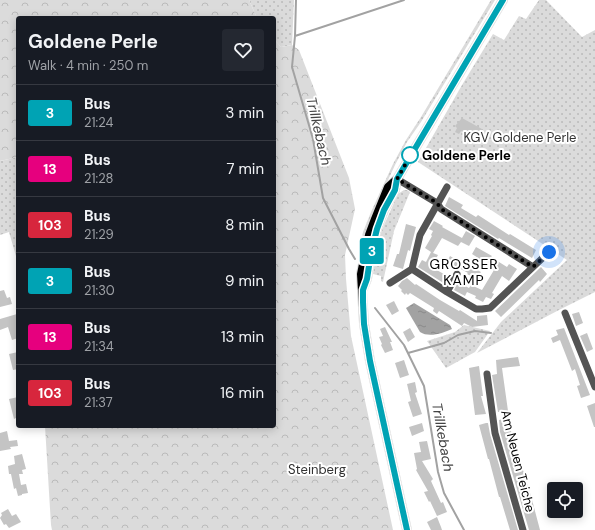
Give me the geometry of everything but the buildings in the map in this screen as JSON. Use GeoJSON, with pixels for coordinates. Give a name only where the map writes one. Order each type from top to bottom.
{"type":"FeatureCollection","features":[{"type":"Feature","properties":{"kind":"main road"},"geometry":{"type":"LineString","coordinates":[[408,530],[370,361],[364,324],[363,290],[367,279],[377,229],[384,210],[395,190],[397,179],[503,0]]}},
{"type":"Feature","properties":{"kind":"street"},"geometry":{"type":"LineString","coordinates":[[397,179],[437,203],[441,209],[533,267]]}},
{"type":"Feature","properties":{"kind":"street"},"geometry":{"type":"LineString","coordinates":[[390,283],[412,269],[420,235],[447,187]]}},
{"type":"Feature","properties":{"kind":"street"},"geometry":{"type":"LineString","coordinates":[[412,269],[476,309],[482,310],[490,308],[549,252]]}},
{"type":"Feature","properties":{"kind":"street"},"geometry":{"type":"LineString","coordinates":[[447,292],[457,274]]}},
{"type":"Feature","properties":{"kind":"street"},"geometry":{"type":"LineString","coordinates":[[565,313],[595,388]]}},
{"type":"Feature","properties":{"kind":"street","name":"Am Neuen Teiche"},"geometry":{"type":"LineString","coordinates":[[487,374],[495,433],[523,530]]}},
{"type":"Feature","properties":{"kind":"green space"},"geometry":{"type":"Polygon","coordinates":[[[0,0],[249,0],[256,16],[16,16],[16,157],[0,161],[0,0]]]}},
{"type":"Feature","properties":{"kind":"green space"},"geometry":{"type":"Polygon","coordinates":[[[249,0],[294,0],[292,45],[281,47],[276,41],[276,16],[256,16],[249,0]]]}},
{"type":"Feature","properties":{"kind":"green space"},"geometry":{"type":"Polygon","coordinates":[[[491,0],[495,0],[421,122],[407,142],[395,165],[376,206],[366,233],[359,262],[363,232],[393,164],[491,0]]]}},
{"type":"Feature","properties":{"kind":"green space","name":"KGV Goldene Perle"},"geometry":{"type":"Polygon","coordinates":[[[539,0],[546,0],[582,37],[595,30],[595,292],[477,353],[501,322],[567,260],[418,162],[493,34],[504,40],[519,16],[526,19],[539,0]]]}},
{"type":"Feature","properties":{"kind":"green space","name":"Steinberg"},"geometry":{"type":"Polygon","coordinates":[[[276,41],[281,47],[292,45],[299,50],[349,178],[355,209],[345,255],[351,336],[393,530],[52,530],[45,428],[276,428],[276,41]]]}},
{"type":"Feature","properties":{"kind":"green space"},"geometry":{"type":"Polygon","coordinates":[[[16,157],[16,256],[9,232],[0,235],[0,161],[16,157]]]}},
{"type":"Feature","properties":{"kind":"green space"},"geometry":{"type":"Polygon","coordinates":[[[404,190],[410,192],[394,231],[383,282],[381,281],[381,276],[373,274],[378,241],[398,194],[404,190]]]}},
{"type":"Feature","properties":{"kind":"green space"},"geometry":{"type":"Polygon","coordinates":[[[464,325],[490,331],[475,352],[446,368],[427,341],[455,332],[464,325]]]}},
{"type":"Feature","properties":{"kind":"water"},"geometry":{"type":"Polygon","coordinates":[[[414,303],[450,325],[452,329],[432,335],[420,332],[406,308],[414,303]]]}},
{"type":"Feature","properties":{"kind":"waterway","name":"Trillkebach"},"geometry":{"type":"LineString","coordinates":[[296,0],[292,67],[313,139],[323,198],[355,259]]}},
{"type":"Feature","properties":{"kind":"waterway"},"geometry":{"type":"LineString","coordinates":[[295,36],[404,0]]}},
{"type":"Feature","properties":{"kind":"waterway","name":"Trillkebach"},"geometry":{"type":"LineString","coordinates":[[375,308],[404,345],[424,386],[438,472],[444,493],[464,530]]}},
{"type":"Feature","properties":{"kind":"waterway"},"geometry":{"type":"LineString","coordinates":[[408,353],[444,343],[458,335],[475,331],[491,333]]}},
{"type":"Feature","properties":{"kind":"bus line","name":"3"},"geometry":{"type":"LineString","coordinates":[[407,530],[406,519],[370,361],[364,324],[363,290],[367,279],[377,229],[384,210],[395,190],[397,179],[503,0]]}},
{"type":"Feature","properties":{"kind":"place","name":"Goldene Perle"},"geometry":{"type":"Point","coordinates":[410,155]}},
{"type":"Feature","properties":{"kind":"district","name":"GROSSER KAMP"},"geometry":{"type":"Point","coordinates":[464,272]}},
{"type":"Feature","properties":{"kind":"route"},"geometry":{"type":"LineString","coordinates":[[410,155],[413,151],[397,179],[437,203],[441,209],[533,267],[549,252]]}}]}
